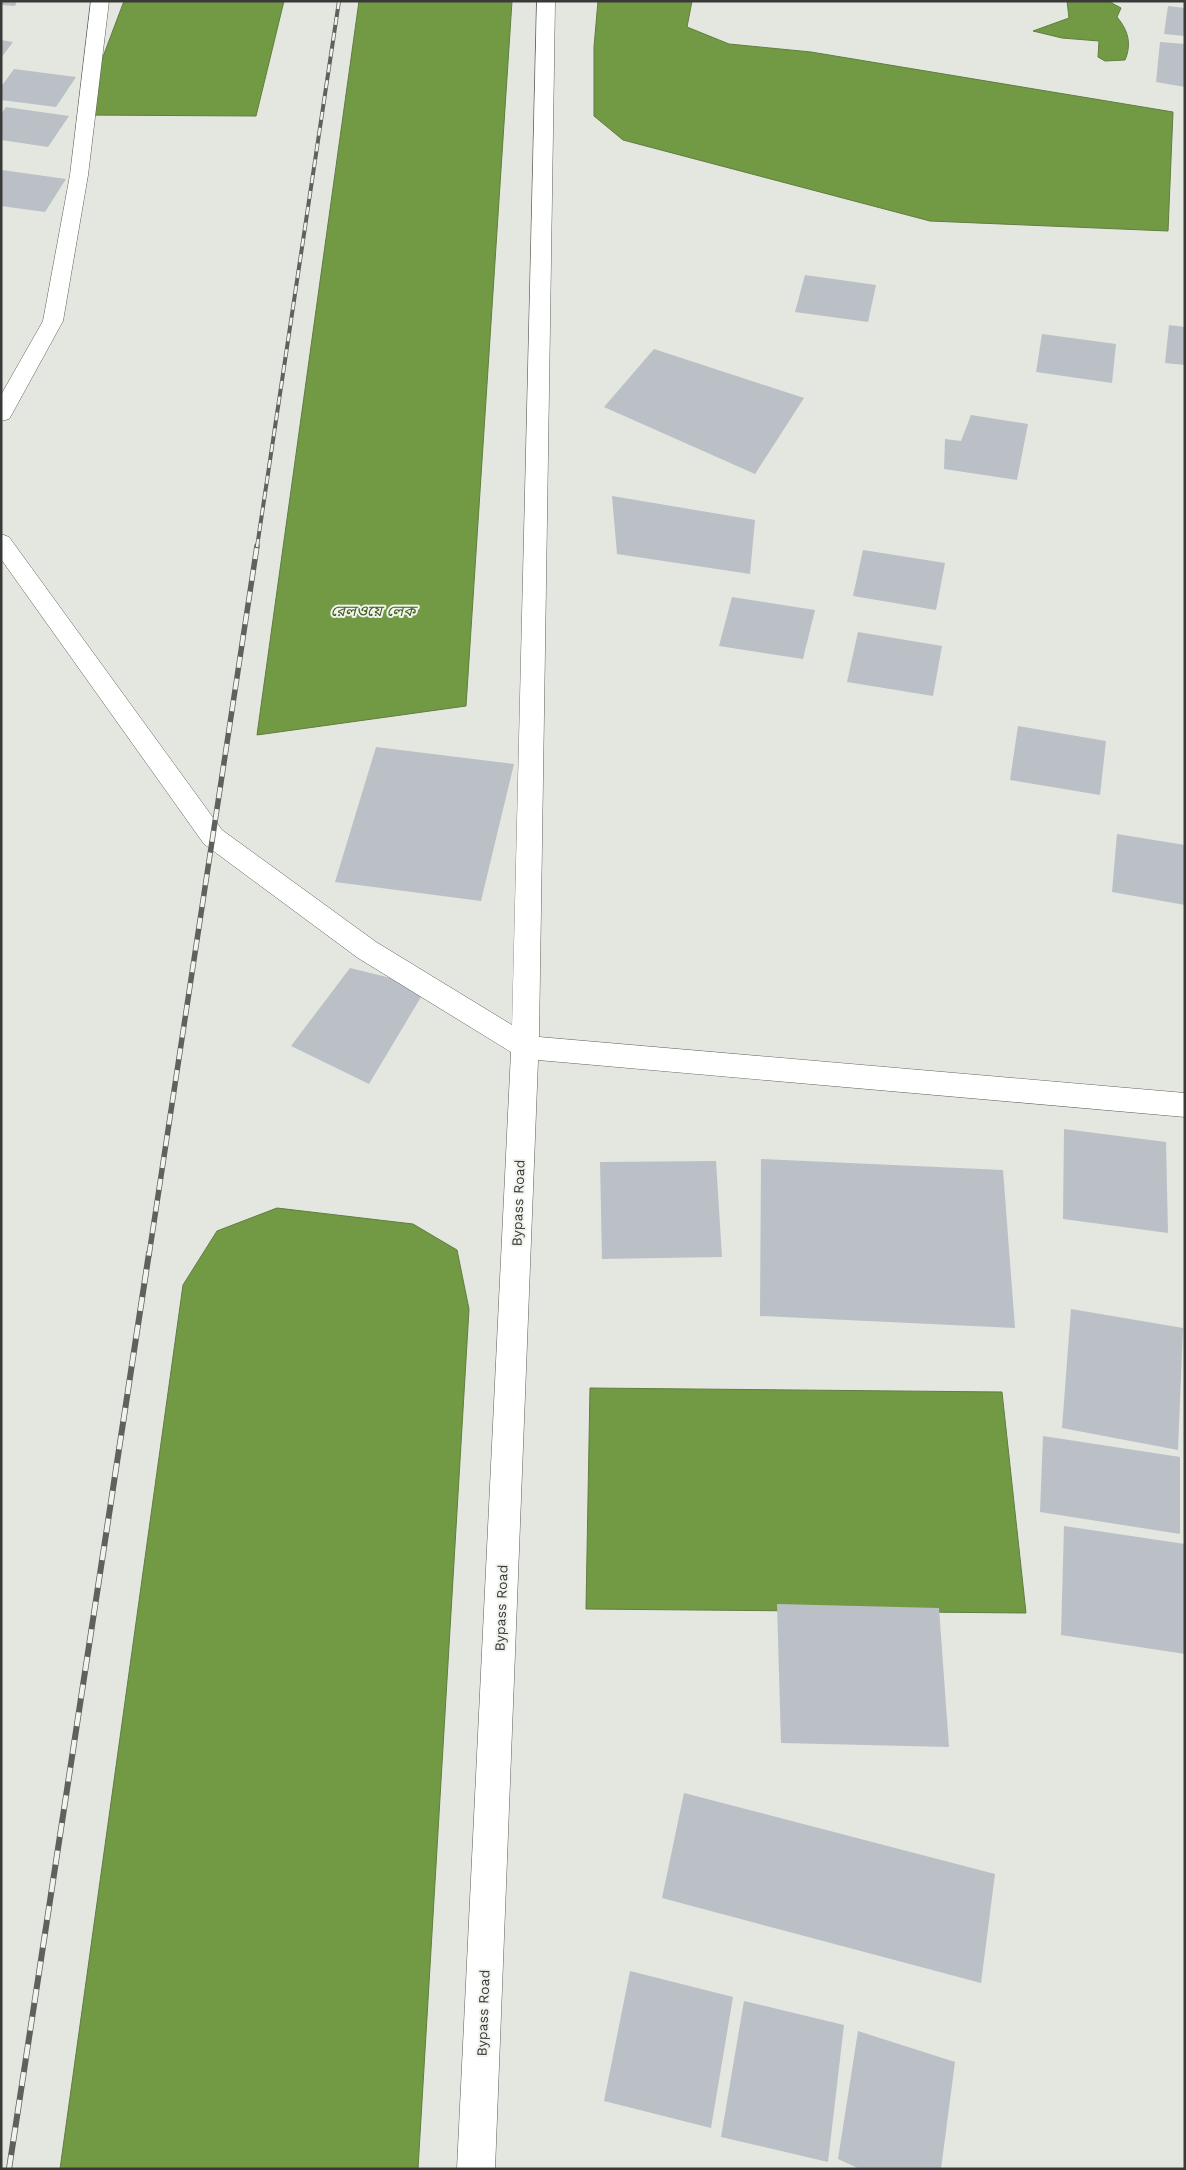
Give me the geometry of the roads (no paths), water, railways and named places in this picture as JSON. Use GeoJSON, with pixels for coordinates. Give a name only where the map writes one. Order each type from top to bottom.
{"type":"FeatureCollection","features":[{"type":"Feature","properties":{"kind":"street"},"geometry":{"type":"LineString","coordinates":[[1,414],[53,321],[79,175],[100,1]]}},
{"type":"Feature","properties":{"kind":"street","name":"Bypass Road"},"geometry":{"type":"LineString","coordinates":[[476,2169],[525,1047],[546,1]]}},
{"type":"Feature","properties":{"kind":"street"},"geometry":{"type":"LineString","coordinates":[[1,542],[213,838],[367,950],[525,1047],[1185,1104]]}},
{"type":"Feature","properties":{"kind":"water"},"geometry":{"type":"Polygon","coordinates":[[[124,1],[284,1],[256,116],[81,115],[124,1]]]}},
{"type":"Feature","properties":{"kind":"water","name":"রেলওয়ে লেক"},"geometry":{"type":"Polygon","coordinates":[[[359,1],[512,1],[466,706],[257,735],[359,1]]]}},
{"type":"Feature","properties":{"kind":"water"},"geometry":{"type":"Polygon","coordinates":[[[598,1],[692,1],[687,27],[729,44],[811,52],[1173,112],[1168,231],[930,221],[623,140],[594,116],[594,47],[598,1]]]}},
{"type":"Feature","properties":{"kind":"water"},"geometry":{"type":"Polygon","coordinates":[[[1067,1],[1108,1],[1121,8],[1117,17],[1128,37],[1125,60],[1105,61],[1098,57],[1099,41],[1062,38],[1033,31],[1069,18],[1067,1]]]}},
{"type":"Feature","properties":{"kind":"water"},"geometry":{"type":"Polygon","coordinates":[[[277,1208],[413,1224],[457,1250],[469,1309],[418,2169],[60,2169],[183,1285],[217,1231],[277,1208]]]}},
{"type":"Feature","properties":{"kind":"water"},"geometry":{"type":"Polygon","coordinates":[[[590,1388],[1002,1392],[1026,1613],[586,1609],[590,1388]]]}},
{"type":"Feature","properties":{"kind":"railway"},"geometry":{"type":"LineString","coordinates":[[257,547],[339,1]]}},
{"type":"Feature","properties":{"kind":"railway"},"geometry":{"type":"LineString","coordinates":[[149,1255],[257,546]]}},
{"type":"Feature","properties":{"kind":"railway"},"geometry":{"type":"LineString","coordinates":[[9,2169],[149,1253]]}}]}
